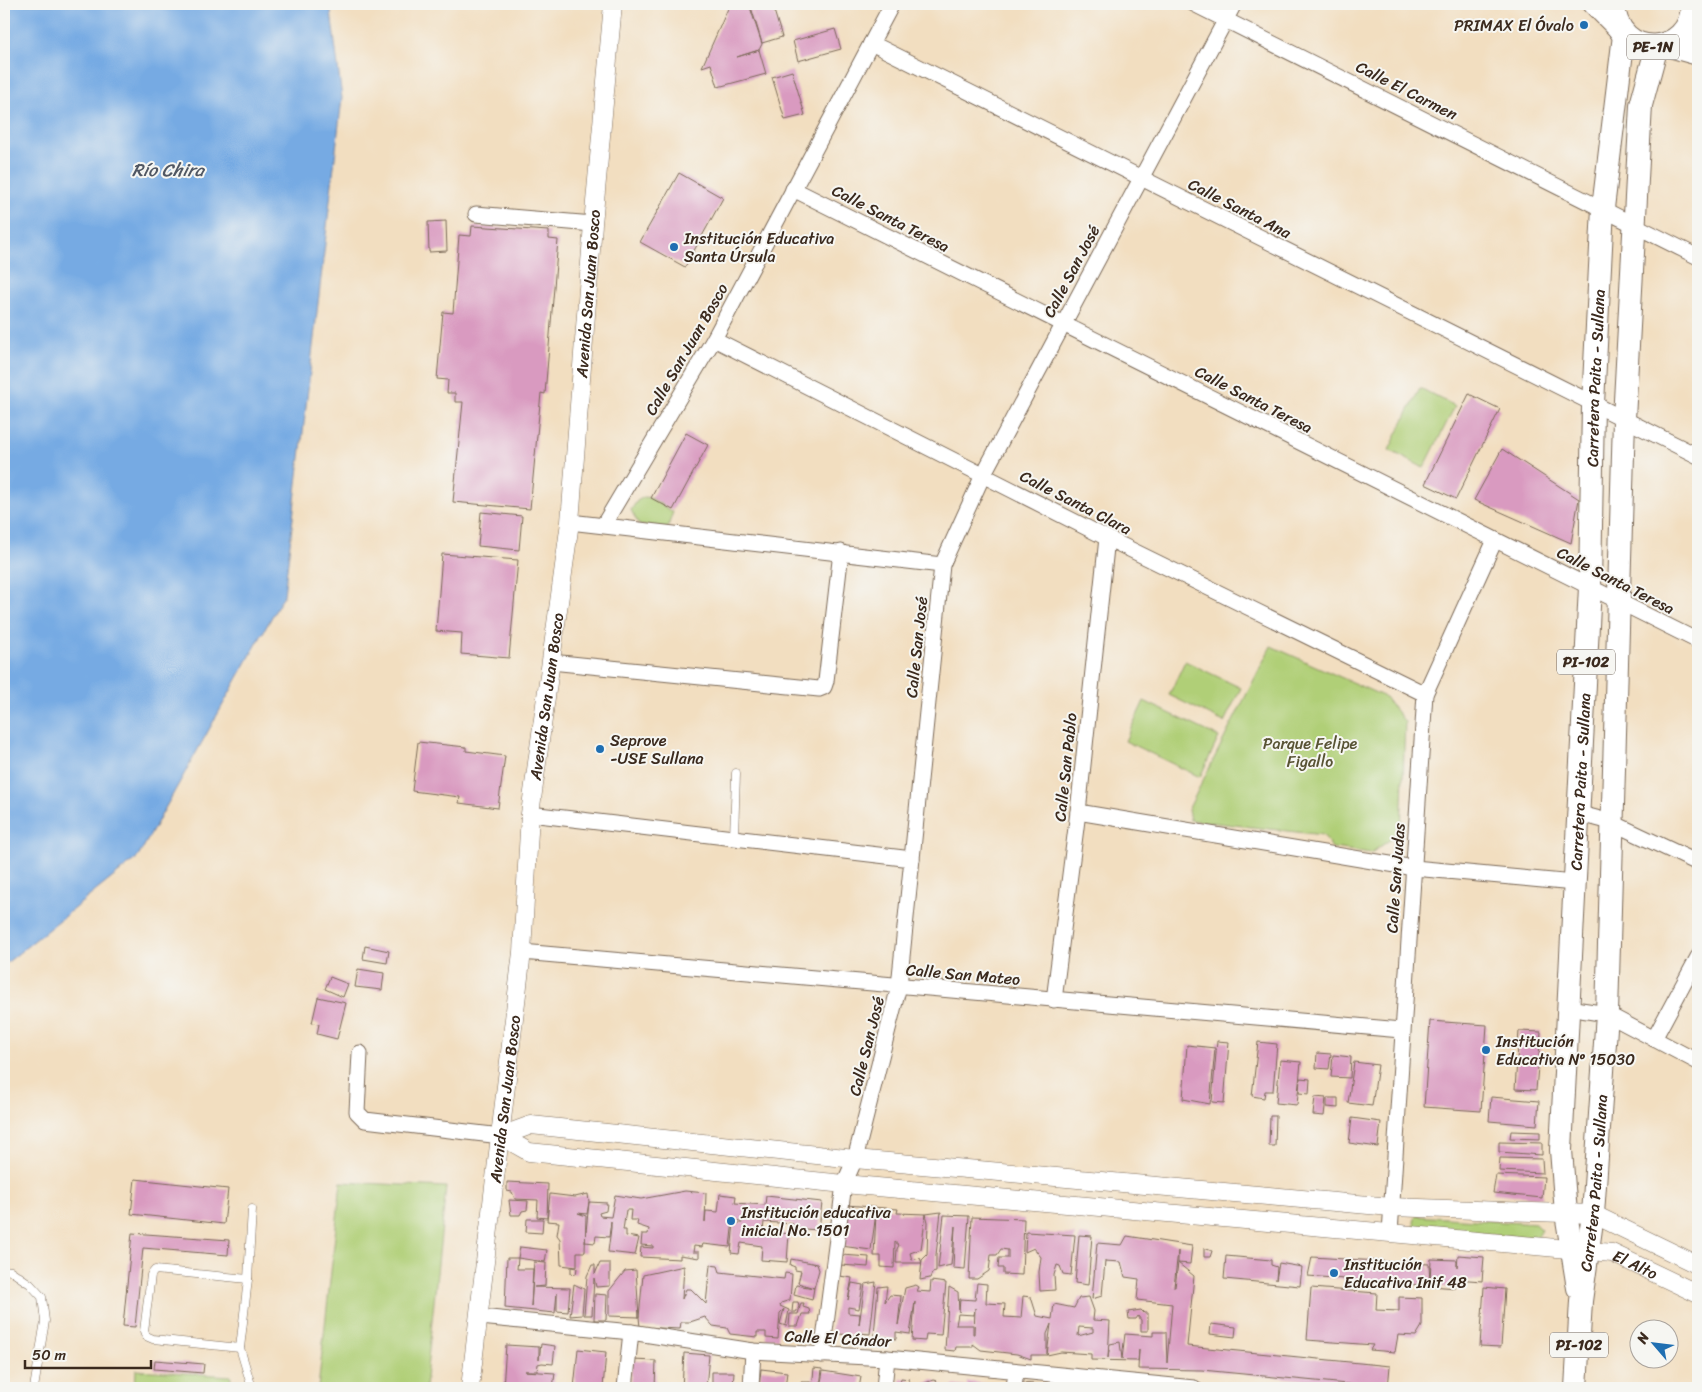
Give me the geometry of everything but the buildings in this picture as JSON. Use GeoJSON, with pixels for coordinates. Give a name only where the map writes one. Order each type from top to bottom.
{"type":"FeatureCollection","features":[{"type":"Feature","properties":{"kind":"highway","name":"PE-1N"},"geometry":{"type":"LineString","coordinates":[[1661,45],[1682,34],[1690,24],[1693,4]]}},
{"type":"Feature","properties":{"kind":"highway","name":"PE-1N"},"geometry":{"type":"LineString","coordinates":[[1614,16],[1641,45],[1661,45],[1698,53]]}},
{"type":"Feature","properties":{"kind":"main road"},"geometry":{"type":"LineString","coordinates":[[1593,4],[1614,16]]}},
{"type":"Feature","properties":{"kind":"main road","name":"Carretera Paita - Sullana"},"geometry":{"type":"LineString","coordinates":[[1576,1388],[1581,1301],[1580,1249],[1566,1213],[1561,1150],[1590,587],[1593,404],[1614,16]]}},
{"type":"Feature","properties":{"kind":"main road","name":"Carretera Paita - Sullana"},"geometry":{"type":"LineString","coordinates":[[1580,1249],[1593,1214],[1607,1014],[1624,419],[1641,105],[1661,45]]}},
{"type":"Feature","properties":{"kind":"street","name":"Avenida San Juan Bosco"},"geometry":{"type":"LineString","coordinates":[[470,1388],[480,1317],[522,952],[530,814],[570,522],[593,224],[613,4]]}},
{"type":"Feature","properties":{"kind":"street","name":"Calle San Juan Bosco"},"geometry":{"type":"LineString","coordinates":[[604,524],[714,339],[892,4]]}},
{"type":"Feature","properties":{"kind":"street","name":"Calle El Carmen"},"geometry":{"type":"LineString","coordinates":[[1194,4],[1604,208],[1698,257]]}},
{"type":"Feature","properties":{"kind":"street","name":"Calle San José"},"geometry":{"type":"LineString","coordinates":[[822,1356],[844,1184],[855,1159],[899,986],[942,565],[983,475],[1234,4]]}},
{"type":"Feature","properties":{"kind":"street","name":"Calle Santa Ana"},"geometry":{"type":"LineString","coordinates":[[871,43],[1698,456]]}},
{"type":"Feature","properties":{"kind":"street","name":"Calle Santa Teresa"},"geometry":{"type":"LineString","coordinates":[[794,189],[1698,641]]}},
{"type":"Feature","properties":{"kind":"street"},"geometry":{"type":"LineString","coordinates":[[476,214],[593,224]]}},
{"type":"Feature","properties":{"kind":"street","name":"Calle Santa Clara"},"geometry":{"type":"LineString","coordinates":[[714,339],[1107,538],[1425,694]]}},
{"type":"Feature","properties":{"kind":"street"},"geometry":{"type":"LineString","coordinates":[[570,522],[604,524],[942,565]]}},
{"type":"Feature","properties":{"kind":"street","name":"Calle San Pablo"},"geometry":{"type":"LineString","coordinates":[[1054,1000],[1078,812],[1107,538]]}},
{"type":"Feature","properties":{"kind":"street","name":"Calle San Judas"},"geometry":{"type":"LineString","coordinates":[[1390,1233],[1401,1030],[1425,694],[1495,540]]}},
{"type":"Feature","properties":{"kind":"street"},"geometry":{"type":"LineString","coordinates":[[551,662],[819,689],[824,686],[826,681],[841,552]]}},
{"type":"Feature","properties":{"kind":"street"},"geometry":{"type":"LineString","coordinates":[[1078,812],[1414,868],[1574,884]]}},
{"type":"Feature","properties":{"kind":"street"},"geometry":{"type":"LineString","coordinates":[[1577,812],[1611,822],[1698,863]]}},
{"type":"Feature","properties":{"kind":"street"},"geometry":{"type":"LineString","coordinates":[[530,814],[912,859]]}},
{"type":"Feature","properties":{"kind":"street","name":"Calle San Mateo"},"geometry":{"type":"LineString","coordinates":[[522,952],[1401,1030]]}},
{"type":"Feature","properties":{"kind":"street"},"geometry":{"type":"LineString","coordinates":[[1654,1039],[1698,957]]}},
{"type":"Feature","properties":{"kind":"street"},"geometry":{"type":"LineString","coordinates":[[1568,1008],[1607,1014],[1698,1062]]}},
{"type":"Feature","properties":{"kind":"street"},"geometry":{"type":"LineString","coordinates":[[360,1053],[356,1112],[359,1117],[365,1120],[501,1136],[531,1125],[855,1159],[1391,1207],[1593,1214]]}},
{"type":"Feature","properties":{"kind":"street","name":"El Alto"},"geometry":{"type":"LineString","coordinates":[[501,1136],[528,1152],[844,1184],[1612,1253],[1626,1258],[1698,1294]]}},
{"type":"Feature","properties":{"kind":"street","name":"El Alto"},"geometry":{"type":"LineString","coordinates":[[1593,1214],[1698,1265]]}},
{"type":"Feature","properties":{"kind":"street","name":"Calle El Cóndor"},"geometry":{"type":"LineString","coordinates":[[480,1317],[631,1332],[753,1351],[887,1358],[1016,1370],[1142,1386],[1194,1388]]}},
{"type":"Feature","properties":{"kind":"street"},"geometry":{"type":"LineString","coordinates":[[625,1388],[631,1332]]}},
{"type":"Feature","properties":{"kind":"street"},"geometry":{"type":"LineString","coordinates":[[751,1388],[753,1351]]}},
{"type":"Feature","properties":{"kind":"street"},"geometry":{"type":"LineString","coordinates":[[884,1388],[887,1358]]}},
{"type":"Feature","properties":{"kind":"street"},"geometry":{"type":"LineString","coordinates":[[1014,1388],[1016,1370]]}},
{"type":"Feature","properties":{"kind":"lane"},"geometry":{"type":"LineString","coordinates":[[734,838],[736,773]]}},
{"type":"Feature","properties":{"kind":"lane"},"geometry":{"type":"LineString","coordinates":[[252,1209],[248,1279],[240,1348],[252,1388]]}},
{"type":"Feature","properties":{"kind":"lane"},"geometry":{"type":"LineString","coordinates":[[4,1270],[11,1271],[30,1284],[42,1297],[44,1320],[34,1388]]}},
{"type":"Feature","properties":{"kind":"lane"},"geometry":{"type":"LineString","coordinates":[[240,1348],[153,1339],[146,1336],[144,1331],[151,1276],[155,1270],[248,1279]]}},
{"type":"Feature","properties":{"kind":"green space"},"geometry":{"type":"Polygon","coordinates":[[[1420,388],[1455,406],[1424,468],[1389,450],[1420,388]]]}},
{"type":"Feature","properties":{"kind":"green space"},"geometry":{"type":"Polygon","coordinates":[[[644,497],[651,498],[673,512],[667,529],[639,525],[631,510],[637,501],[644,497]]]}},
{"type":"Feature","properties":{"kind":"green space","name":"Parque Felipe Figallo"},"geometry":{"type":"Polygon","coordinates":[[[1271,646],[1385,697],[1405,722],[1401,832],[1371,853],[1332,848],[1323,835],[1190,820],[1188,810],[1271,646]]]}},
{"type":"Feature","properties":{"kind":"green space"},"geometry":{"type":"Polygon","coordinates":[[[1185,661],[1241,688],[1224,722],[1169,695],[1185,661]]]}},
{"type":"Feature","properties":{"kind":"green space"},"geometry":{"type":"Polygon","coordinates":[[[1144,701],[1219,737],[1200,777],[1125,741],[1144,701]]]}},
{"type":"Feature","properties":{"kind":"green space"},"geometry":{"type":"Polygon","coordinates":[[[341,1182],[446,1187],[425,1388],[318,1388],[341,1182]]]}},
{"type":"Feature","properties":{"kind":"green space"},"geometry":{"type":"Polygon","coordinates":[[[1416,1216],[1536,1224],[1542,1230],[1537,1238],[1415,1229],[1414,1222],[1416,1216]]]}},
{"type":"Feature","properties":{"kind":"green space"},"geometry":{"type":"Polygon","coordinates":[[[136,1370],[231,1376],[230,1388],[135,1388],[136,1370]]]}},
{"type":"Feature","properties":{"kind":"water","name":"Río Chira"},"geometry":{"type":"Polygon","coordinates":[[[4,4],[330,4],[342,98],[284,595],[138,857],[4,965],[4,4]]]}},
{"type":"Feature","properties":{"kind":"place","name":"PRIMAX El Óvalo"},"geometry":{"type":"Point","coordinates":[1584,25]}},
{"type":"Feature","properties":{"kind":"place","name":"Institución Educativa Santa Úrsula"},"geometry":{"type":"Point","coordinates":[674,247]}},
{"type":"Feature","properties":{"kind":"place","name":"Seprove -USE Sullana"},"geometry":{"type":"Point","coordinates":[600,749]}},
{"type":"Feature","properties":{"kind":"place","name":"Institución Educativa Nº 15030"},"geometry":{"type":"Point","coordinates":[1486,1050]}},
{"type":"Feature","properties":{"kind":"place","name":"Institución educativa inicial No. 1501"},"geometry":{"type":"Point","coordinates":[731,1221]}},
{"type":"Feature","properties":{"kind":"place","name":"Institución Educativa Inif 48"},"geometry":{"type":"Point","coordinates":[1334,1273]}}]}
